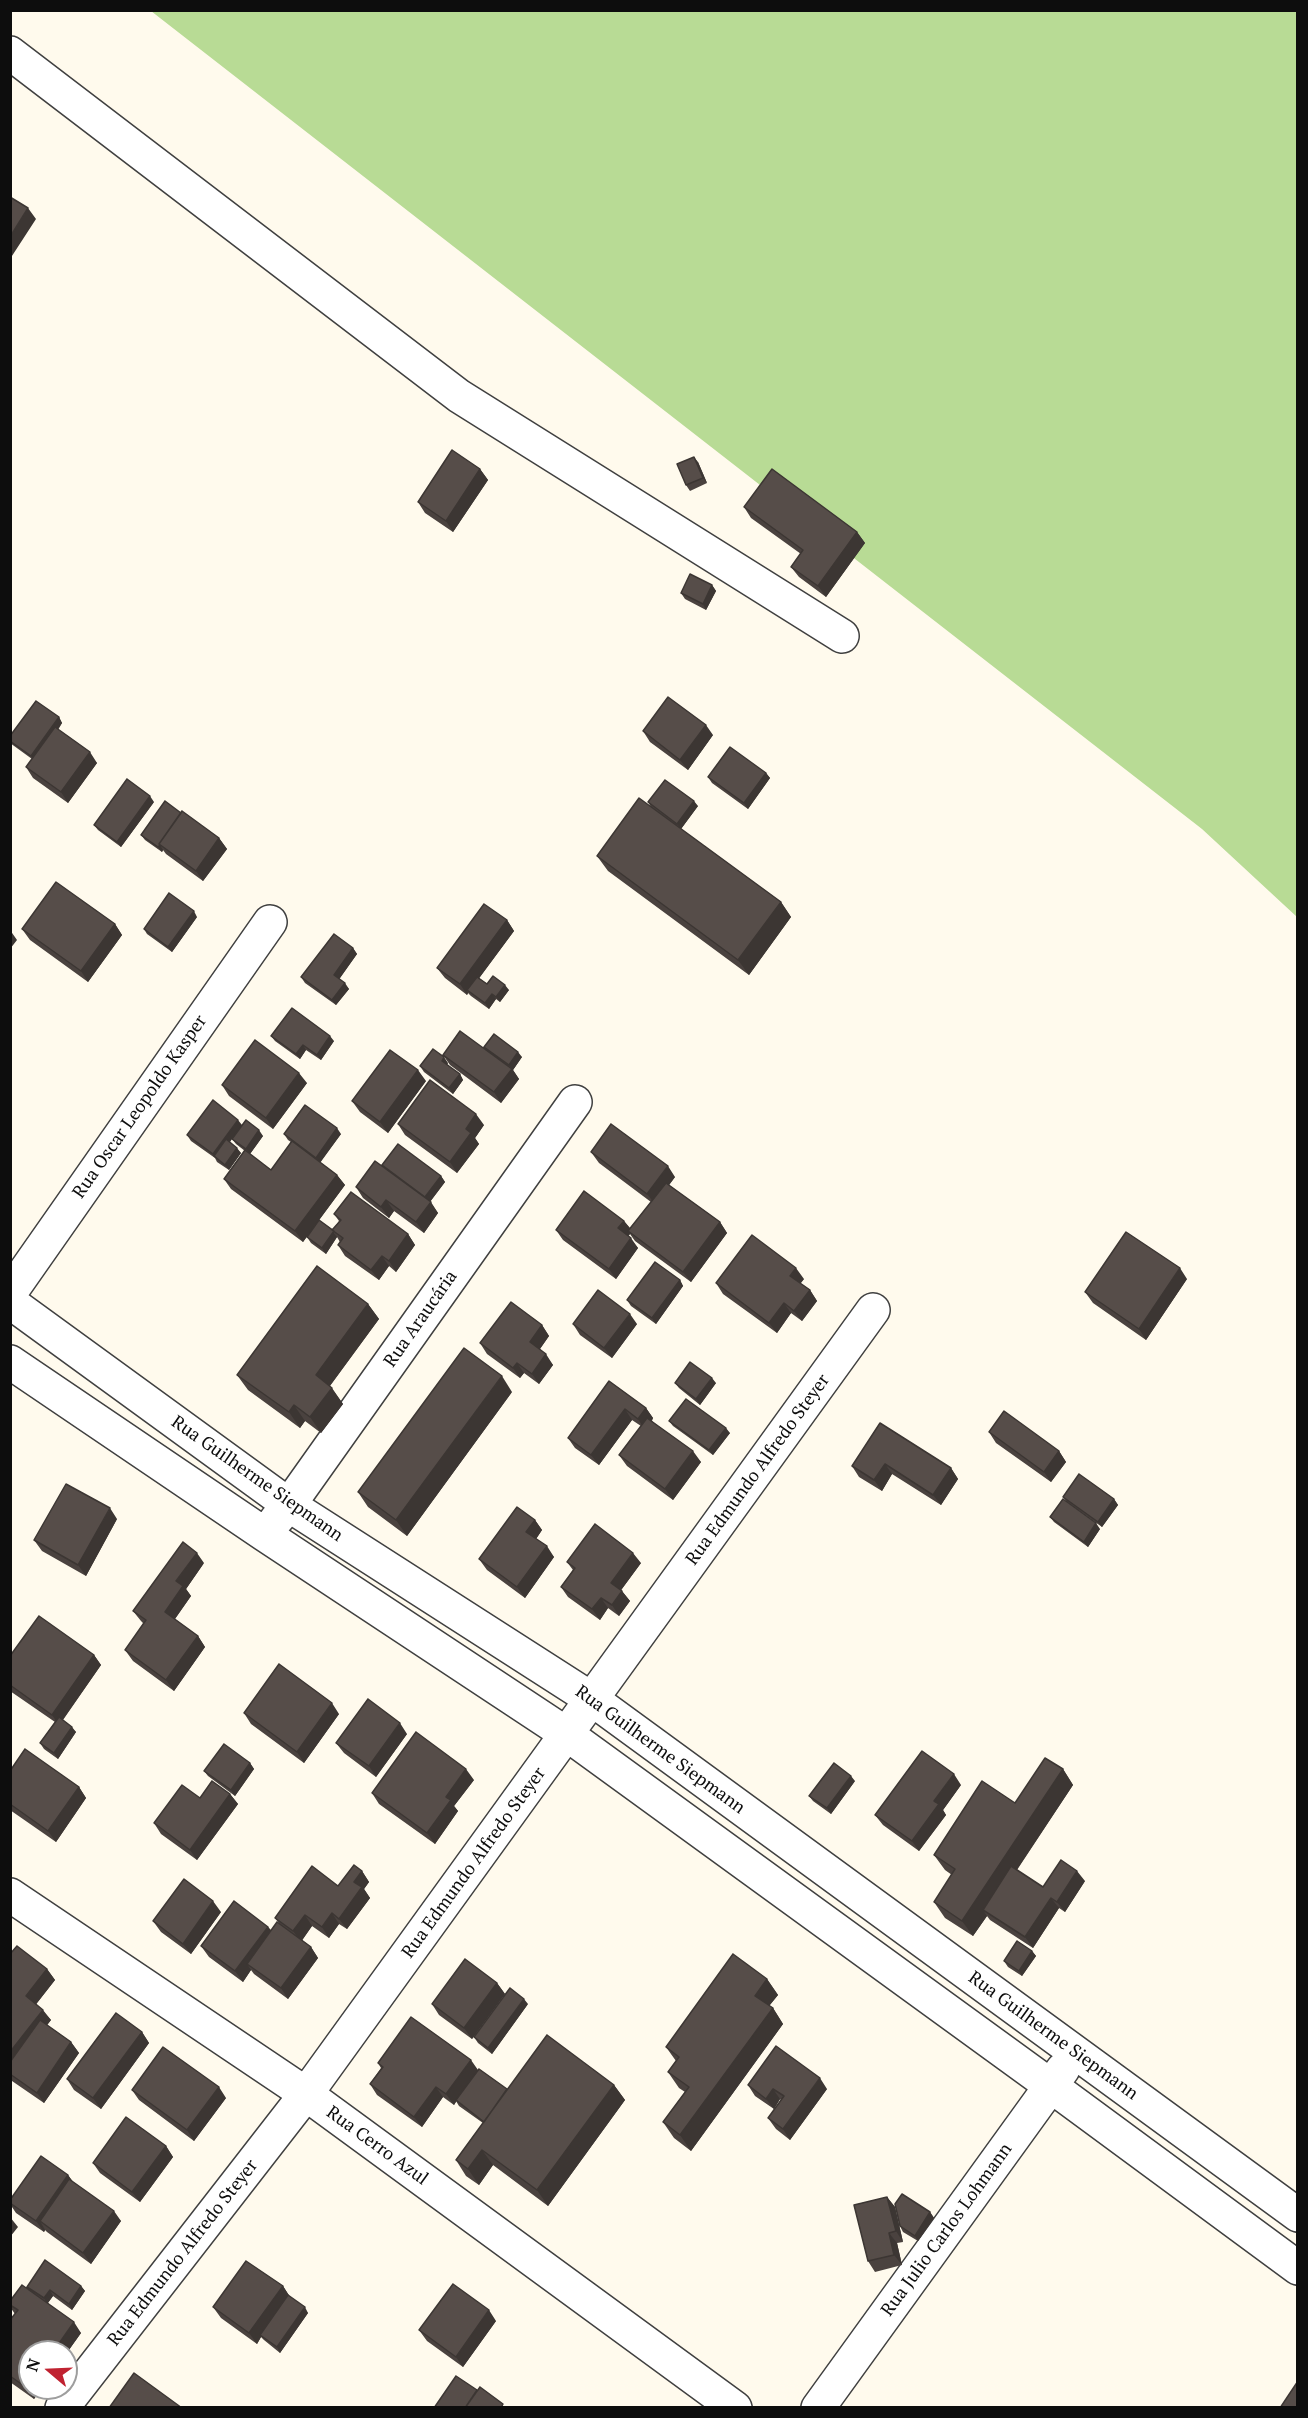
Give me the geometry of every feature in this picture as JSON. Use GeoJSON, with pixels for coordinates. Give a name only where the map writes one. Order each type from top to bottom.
{"type":"FeatureCollection","features":[{"type":"Feature","properties":{"kind":"street"},"geometry":{"type":"LineString","coordinates":[[10,53],[459,396],[842,636]]}},
{"type":"Feature","properties":{"kind":"street","name":"Rua Oscar Leopoldo Kasper"},"geometry":{"type":"LineString","coordinates":[[10,1293],[270,922]]}},
{"type":"Feature","properties":{"kind":"street","name":"Rua Araucária"},"geometry":{"type":"LineString","coordinates":[[264,1534],[289,1505],[575,1102]]}},
{"type":"Feature","properties":{"kind":"street","name":"Rua Guilherme Siepmann"},"geometry":{"type":"LineString","coordinates":[[10,1302],[289,1505],[593,1700],[1298,2215]]}},
{"type":"Feature","properties":{"kind":"street","name":"Rua Edmundo Alfredo Steyer"},"geometry":{"type":"LineString","coordinates":[[62,2408],[306,2094],[568,1735],[873,1310]]}},
{"type":"Feature","properties":{"kind":"street"},"geometry":{"type":"LineString","coordinates":[[10,1362],[264,1534],[568,1735],[1298,2268]]}},
{"type":"Feature","properties":{"kind":"street","name":"Rua Cerro Azul"},"geometry":{"type":"LineString","coordinates":[[10,1895],[306,2094],[735,2408]]}},
{"type":"Feature","properties":{"kind":"street","name":"Rua Julio Carlos Lohmann"},"geometry":{"type":"LineString","coordinates":[[818,2408],[1074,2052]]}},
{"type":"Feature","properties":{"kind":"green space"},"geometry":{"type":"Polygon","coordinates":[[[151,11],[1297,11],[1297,917],[1202,829],[151,11]]]}},
{"type":"Feature","properties":{"kind":"building"},"geometry":{"type":"Polygon","coordinates":[[[10,197],[28,208],[10,237],[10,197]]]}},
{"type":"Feature","properties":{"kind":"building"},"geometry":{"type":"Polygon","coordinates":[[[452,450],[480,469],[446,521],[418,502],[452,450]]]}},
{"type":"Feature","properties":{"kind":"building"},"geometry":{"type":"Polygon","coordinates":[[[694,457],[703,478],[686,485],[677,464],[694,457]]]}},
{"type":"Feature","properties":{"kind":"building"},"geometry":{"type":"Polygon","coordinates":[[[772,469],[857,532],[818,586],[791,567],[803,550],[744,507],[772,469]]]}},
{"type":"Feature","properties":{"kind":"building"},"geometry":{"type":"Polygon","coordinates":[[[690,574],[712,585],[703,604],[681,593],[690,574]]]}},
{"type":"Feature","properties":{"kind":"building"},"geometry":{"type":"Polygon","coordinates":[[[668,697],[706,725],[680,760],[643,731],[668,697]]]}},
{"type":"Feature","properties":{"kind":"building"},"geometry":{"type":"Polygon","coordinates":[[[36,701],[59,717],[31,756],[10,741],[10,736],[36,701]]]}},
{"type":"Feature","properties":{"kind":"building"},"geometry":{"type":"Polygon","coordinates":[[[55,727],[90,752],[61,792],[26,767],[55,727]]]}},
{"type":"Feature","properties":{"kind":"building"},"geometry":{"type":"Polygon","coordinates":[[[730,747],[766,773],[744,803],[708,777],[730,747]]]}},
{"type":"Feature","properties":{"kind":"building"},"geometry":{"type":"Polygon","coordinates":[[[127,779],[150,796],[117,842],[94,825],[127,779]]]}},
{"type":"Feature","properties":{"kind":"building"},"geometry":{"type":"Polygon","coordinates":[[[665,780],[694,801],[677,824],[648,802],[665,780]]]}},
{"type":"Feature","properties":{"kind":"building"},"geometry":{"type":"Polygon","coordinates":[[[639,798],[781,902],[738,960],[597,856],[639,798]]]}},
{"type":"Feature","properties":{"kind":"building"},"geometry":{"type":"Polygon","coordinates":[[[165,801],[181,813],[158,847],[141,835],[165,801]]]}},
{"type":"Feature","properties":{"kind":"building"},"geometry":{"type":"Polygon","coordinates":[[[182,811],[219,838],[196,871],[159,844],[182,811]]]}},
{"type":"Feature","properties":{"kind":"building"},"geometry":{"type":"Polygon","coordinates":[[[56,882],[115,924],[81,971],[22,929],[56,882]]]}},
{"type":"Feature","properties":{"kind":"building"},"geometry":{"type":"Polygon","coordinates":[[[169,893],[194,911],[168,947],[144,929],[169,893]]]}},
{"type":"Feature","properties":{"kind":"building"},"geometry":{"type":"Polygon","coordinates":[[[484,904],[507,920],[460,984],[437,968],[484,904]]]}},
{"type":"Feature","properties":{"kind":"building"},"geometry":{"type":"Polygon","coordinates":[[[334,934],[353,948],[334,975],[345,983],[332,1000],[301,977],[334,934]]]}},
{"type":"Feature","properties":{"kind":"building"},"geometry":{"type":"Polygon","coordinates":[[[493,976],[505,985],[496,997],[492,994],[485,1003],[467,990],[477,977],[487,984],[493,976]]]}},
{"type":"Feature","properties":{"kind":"building"},"geometry":{"type":"Polygon","coordinates":[[[292,1008],[330,1036],[317,1055],[303,1045],[296,1054],[271,1036],[292,1008]]]}},
{"type":"Feature","properties":{"kind":"building"},"geometry":{"type":"Polygon","coordinates":[[[460,1031],[512,1069],[494,1092],[443,1055],[460,1031]]]}},
{"type":"Feature","properties":{"kind":"building"},"geometry":{"type":"Polygon","coordinates":[[[494,1034],[518,1052],[509,1065],[484,1047],[494,1034]]]}},
{"type":"Feature","properties":{"kind":"building"},"geometry":{"type":"Polygon","coordinates":[[[255,1040],[299,1073],[266,1118],[222,1085],[255,1040]]]}},
{"type":"Feature","properties":{"kind":"building"},"geometry":{"type":"Polygon","coordinates":[[[433,1049],[444,1057],[442,1061],[460,1074],[449,1088],[420,1066],[433,1049]]]}},
{"type":"Feature","properties":{"kind":"building"},"geometry":{"type":"Polygon","coordinates":[[[390,1050],[418,1070],[380,1122],[352,1101],[390,1050]]]}},
{"type":"Feature","properties":{"kind":"building"},"geometry":{"type":"Polygon","coordinates":[[[430,1080],[476,1114],[466,1129],[471,1133],[450,1162],[398,1124],[430,1080]]]}},
{"type":"Feature","properties":{"kind":"building"},"geometry":{"type":"Polygon","coordinates":[[[213,1100],[238,1120],[213,1154],[187,1135],[213,1100]]]}},
{"type":"Feature","properties":{"kind":"building"},"geometry":{"type":"Polygon","coordinates":[[[305,1105],[337,1128],[316,1158],[284,1134],[305,1105]]]}},
{"type":"Feature","properties":{"kind":"building"},"geometry":{"type":"Polygon","coordinates":[[[246,1120],[259,1130],[246,1149],[232,1139],[246,1120]]]}},
{"type":"Feature","properties":{"kind":"building"},"geometry":{"type":"Polygon","coordinates":[[[611,1124],[668,1166],[647,1194],[591,1152],[611,1124]]]}},
{"type":"Feature","properties":{"kind":"building"},"geometry":{"type":"Polygon","coordinates":[[[226,1139],[237,1148],[225,1165],[214,1156],[226,1139]]]}},
{"type":"Feature","properties":{"kind":"building"},"geometry":{"type":"Polygon","coordinates":[[[292,1141],[337,1175],[295,1231],[224,1179],[245,1150],[271,1170],[292,1141]]]}},
{"type":"Feature","properties":{"kind":"building"},"geometry":{"type":"Polygon","coordinates":[[[398,1144],[441,1176],[425,1197],[382,1165],[398,1144]]]}},
{"type":"Feature","properties":{"kind":"building"},"geometry":{"type":"Polygon","coordinates":[[[375,1161],[431,1202],[416,1222],[386,1200],[381,1207],[356,1187],[375,1161]]]}},
{"type":"Feature","properties":{"kind":"building"},"geometry":{"type":"Polygon","coordinates":[[[666,1183],[720,1222],[683,1272],[628,1231],[666,1183]]]}},
{"type":"Feature","properties":{"kind":"building"},"geometry":{"type":"Polygon","coordinates":[[[584,1191],[624,1221],[618,1228],[631,1238],[609,1269],[556,1230],[584,1191]]]}},
{"type":"Feature","properties":{"kind":"building"},"geometry":{"type":"Polygon","coordinates":[[[351,1192],[408,1234],[389,1261],[382,1256],[371,1270],[338,1245],[343,1238],[332,1230],[341,1220],[334,1214],[351,1192]]]}},
{"type":"Feature","properties":{"kind":"building"},"geometry":{"type":"Polygon","coordinates":[[[319,1220],[334,1231],[322,1248],[307,1237],[319,1220]]]}},
{"type":"Feature","properties":{"kind":"building"},"geometry":{"type":"Polygon","coordinates":[[[1126,1232],[1180,1268],[1139,1329],[1085,1292],[1126,1232]]]}},
{"type":"Feature","properties":{"kind":"building"},"geometry":{"type":"Polygon","coordinates":[[[752,1235],[796,1268],[790,1276],[810,1290],[794,1311],[784,1303],[769,1323],[716,1283],[752,1235]]]}},
{"type":"Feature","properties":{"kind":"building"},"geometry":{"type":"Polygon","coordinates":[[[655,1262],[680,1280],[652,1318],[627,1300],[655,1262]]]}},
{"type":"Feature","properties":{"kind":"building"},"geometry":{"type":"Polygon","coordinates":[[[317,1266],[368,1304],[316,1375],[332,1388],[310,1417],[294,1405],[289,1412],[237,1375],[317,1266]]]}},
{"type":"Feature","properties":{"kind":"building"},"geometry":{"type":"Polygon","coordinates":[[[598,1290],[630,1314],[604,1348],[573,1324],[598,1290]]]}},
{"type":"Feature","properties":{"kind":"building"},"geometry":{"type":"Polygon","coordinates":[[[511,1302],[542,1325],[530,1342],[546,1354],[532,1374],[517,1363],[513,1368],[480,1343],[511,1302]]]}},
{"type":"Feature","properties":{"kind":"building"},"geometry":{"type":"Polygon","coordinates":[[[464,1348],[502,1376],[396,1520],[358,1492],[464,1348]]]}},
{"type":"Feature","properties":{"kind":"building"},"geometry":{"type":"Polygon","coordinates":[[[690,1362],[712,1378],[696,1399],[675,1383],[690,1362]]]}},
{"type":"Feature","properties":{"kind":"building"},"geometry":{"type":"Polygon","coordinates":[[[609,1381],[646,1408],[638,1419],[625,1409],[591,1455],[568,1438],[609,1381]]]}},
{"type":"Feature","properties":{"kind":"building"},"geometry":{"type":"Polygon","coordinates":[[[686,1399],[726,1428],[709,1450],[669,1421],[686,1399]]]}},
{"type":"Feature","properties":{"kind":"building"},"geometry":{"type":"Polygon","coordinates":[[[1004,1411],[1059,1451],[1044,1472],[989,1432],[1004,1411]]]}},
{"type":"Feature","properties":{"kind":"building"},"geometry":{"type":"Polygon","coordinates":[[[647,1418],[693,1451],[665,1489],[619,1455],[647,1418]]]}},
{"type":"Feature","properties":{"kind":"building"},"geometry":{"type":"Polygon","coordinates":[[[880,1423],[951,1468],[933,1495],[885,1464],[874,1480],[852,1466],[880,1423]]]}},
{"type":"Feature","properties":{"kind":"building"},"geometry":{"type":"Polygon","coordinates":[[[1079,1474],[1114,1499],[1098,1522],[1063,1497],[1079,1474]]]}},
{"type":"Feature","properties":{"kind":"building"},"geometry":{"type":"Polygon","coordinates":[[[66,1484],[110,1508],[78,1565],[34,1540],[66,1484]]]}},
{"type":"Feature","properties":{"kind":"building"},"geometry":{"type":"Polygon","coordinates":[[[1063,1499],[1096,1523],[1084,1542],[1050,1517],[1063,1499]]]}},
{"type":"Feature","properties":{"kind":"building"},"geometry":{"type":"Polygon","coordinates":[[[517,1507],[535,1520],[526,1532],[547,1546],[517,1587],[479,1559],[517,1507]]]}},
{"type":"Feature","properties":{"kind":"building"},"geometry":{"type":"Polygon","coordinates":[[[595,1524],[633,1553],[611,1583],[622,1591],[612,1605],[601,1598],[592,1609],[561,1587],[575,1568],[567,1562],[595,1524]]]}},
{"type":"Feature","properties":{"kind":"building"},"geometry":{"type":"Polygon","coordinates":[[[183,1542],[197,1553],[176,1581],[183,1586],[165,1612],[198,1636],[166,1680],[125,1650],[146,1620],[133,1611],[183,1542]]]}},
{"type":"Feature","properties":{"kind":"building"},"geometry":{"type":"Polygon","coordinates":[[[39,1616],[94,1655],[52,1715],[10,1685],[10,1656],[39,1616]]]}},
{"type":"Feature","properties":{"kind":"building"},"geometry":{"type":"Polygon","coordinates":[[[279,1664],[332,1703],[297,1752],[244,1713],[279,1664]]]}},
{"type":"Feature","properties":{"kind":"building"},"geometry":{"type":"Polygon","coordinates":[[[368,1699],[400,1723],[369,1766],[336,1743],[368,1699]]]}},
{"type":"Feature","properties":{"kind":"building"},"geometry":{"type":"Polygon","coordinates":[[[59,1717],[72,1727],[54,1753],[40,1743],[59,1717]]]}},
{"type":"Feature","properties":{"kind":"building"},"geometry":{"type":"Polygon","coordinates":[[[416,1732],[466,1769],[446,1797],[451,1800],[427,1833],[372,1793],[416,1732]]]}},
{"type":"Feature","properties":{"kind":"building"},"geometry":{"type":"Polygon","coordinates":[[[224,1744],[250,1763],[231,1790],[204,1771],[224,1744]]]}},
{"type":"Feature","properties":{"kind":"building"},"geometry":{"type":"Polygon","coordinates":[[[25,1749],[79,1787],[48,1831],[10,1804],[10,1771],[25,1749]]]}},
{"type":"Feature","properties":{"kind":"building"},"geometry":{"type":"Polygon","coordinates":[[[922,1751],[954,1774],[934,1801],[939,1804],[912,1841],[875,1815],[922,1751]]]}},
{"type":"Feature","properties":{"kind":"building"},"geometry":{"type":"Polygon","coordinates":[[[1045,1758],[1063,1769],[962,1921],[934,1902],[955,1869],[934,1855],[982,1781],[1015,1803],[1045,1758]]]}},
{"type":"Feature","properties":{"kind":"building"},"geometry":{"type":"Polygon","coordinates":[[[834,1763],[851,1776],[827,1808],[809,1796],[834,1763]]]}},
{"type":"Feature","properties":{"kind":"building"},"geometry":{"type":"Polygon","coordinates":[[[212,1781],[230,1794],[190,1850],[154,1823],[182,1785],[200,1798],[212,1781]]]}},
{"type":"Feature","properties":{"kind":"building"},"geometry":{"type":"Polygon","coordinates":[[[1061,1860],[1077,1871],[1057,1902],[1051,1898],[1025,1937],[983,1910],[1011,1866],[1043,1887],[1061,1860]]]}},
{"type":"Feature","properties":{"kind":"building"},"geometry":{"type":"Polygon","coordinates":[[[354,1865],[362,1871],[354,1882],[362,1887],[339,1919],[332,1913],[322,1927],[305,1915],[293,1931],[275,1918],[312,1866],[338,1886],[354,1865]]]}},
{"type":"Feature","properties":{"kind":"building"},"geometry":{"type":"Polygon","coordinates":[[[184,1879],[213,1901],[183,1944],[153,1921],[184,1879]]]}},
{"type":"Feature","properties":{"kind":"building"},"geometry":{"type":"Polygon","coordinates":[[[234,1901],[268,1927],[235,1971],[201,1946],[234,1901]]]}},
{"type":"Feature","properties":{"kind":"building"},"geometry":{"type":"Polygon","coordinates":[[[277,1922],[311,1947],[281,1988],[247,1964],[277,1922]]]}},
{"type":"Feature","properties":{"kind":"building"},"geometry":{"type":"Polygon","coordinates":[[[1017,1941],[1032,1951],[1019,1971],[1004,1961],[1017,1941]]]}},
{"type":"Feature","properties":{"kind":"building"},"geometry":{"type":"Polygon","coordinates":[[[17,1946],[47,1969],[26,1996],[43,2010],[10,2052],[10,1954],[17,1946]]]}},
{"type":"Feature","properties":{"kind":"building"},"geometry":{"type":"Polygon","coordinates":[[[733,1954],[767,1979],[755,1996],[773,2008],[680,2135],[663,2122],[689,2087],[668,2072],[679,2057],[666,2047],[733,1954]]]}},
{"type":"Feature","properties":{"kind":"building"},"geometry":{"type":"Polygon","coordinates":[[[465,1959],[497,1983],[464,2028],[432,2004],[465,1959]]]}},
{"type":"Feature","properties":{"kind":"building"},"geometry":{"type":"Polygon","coordinates":[[[510,1988],[524,1999],[488,2048],[474,2037],[510,1988]]]}},
{"type":"Feature","properties":{"kind":"building"},"geometry":{"type":"Polygon","coordinates":[[[116,2013],[142,2032],[93,2098],[67,2079],[116,2013]]]}},
{"type":"Feature","properties":{"kind":"building"},"geometry":{"type":"Polygon","coordinates":[[[411,2017],[471,2060],[446,2094],[436,2087],[414,2117],[370,2084],[383,2067],[378,2063],[411,2017]]]}},
{"type":"Feature","properties":{"kind":"building"},"geometry":{"type":"Polygon","coordinates":[[[40,2020],[71,2042],[37,2093],[10,2074],[10,2062],[40,2020]]]}},
{"type":"Feature","properties":{"kind":"building"},"geometry":{"type":"Polygon","coordinates":[[[547,2035],[614,2085],[537,2190],[482,2150],[468,2169],[456,2160],[547,2035]]]}},
{"type":"Feature","properties":{"kind":"building"},"geometry":{"type":"Polygon","coordinates":[[[776,2046],[820,2078],[783,2129],[768,2118],[784,2096],[773,2089],[766,2099],[748,2085],[776,2046]]]}},
{"type":"Feature","properties":{"kind":"building"},"geometry":{"type":"Polygon","coordinates":[[[163,2047],[219,2087],[187,2130],[132,2090],[163,2047]]]}},
{"type":"Feature","properties":{"kind":"building"},"geometry":{"type":"Polygon","coordinates":[[[479,2069],[507,2089],[484,2122],[456,2100],[479,2069]]]}},
{"type":"Feature","properties":{"kind":"building"},"geometry":{"type":"Polygon","coordinates":[[[126,2117],[166,2146],[132,2192],[93,2163],[126,2117]]]}},
{"type":"Feature","properties":{"kind":"building"},"geometry":{"type":"Polygon","coordinates":[[[41,2156],[68,2175],[36,2221],[10,2203],[10,2200],[41,2156]]]}},
{"type":"Feature","properties":{"kind":"building"},"geometry":{"type":"Polygon","coordinates":[[[69,2179],[114,2211],[83,2253],[40,2221],[69,2179]]]}},
{"type":"Feature","properties":{"kind":"building"},"geometry":{"type":"Polygon","coordinates":[[[902,2194],[930,2212],[915,2236],[900,2226],[895,2204],[902,2194]]]}},
{"type":"Feature","properties":{"kind":"building"},"geometry":{"type":"Polygon","coordinates":[[[887,2197],[896,2231],[889,2233],[894,2255],[868,2261],[854,2205],[887,2197]]]}},
{"type":"Feature","properties":{"kind":"building"},"geometry":{"type":"Polygon","coordinates":[[[45,2260],[81,2286],[69,2304],[50,2290],[44,2298],[27,2287],[45,2260]]]}},
{"type":"Feature","properties":{"kind":"building"},"geometry":{"type":"Polygon","coordinates":[[[246,2261],[283,2286],[249,2333],[213,2307],[246,2261]]]}},
{"type":"Feature","properties":{"kind":"building"},"geometry":{"type":"Polygon","coordinates":[[[453,2284],[489,2310],[456,2357],[419,2330],[453,2284]]]}},
{"type":"Feature","properties":{"kind":"building"},"geometry":{"type":"Polygon","coordinates":[[[22,2285],[74,2322],[61,2340],[18,2340],[18,2382],[10,2376],[10,2320],[18,2310],[10,2305],[10,2301],[22,2285]]]}},
{"type":"Feature","properties":{"kind":"building"},"geometry":{"type":"Polygon","coordinates":[[[288,2295],[305,2307],[277,2347],[260,2335],[288,2295]]]}},
{"type":"Feature","properties":{"kind":"building"},"geometry":{"type":"Polygon","coordinates":[[[134,2373],[182,2408],[109,2408],[134,2373]]]}},
{"type":"Feature","properties":{"kind":"building"},"geometry":{"type":"Polygon","coordinates":[[[456,2376],[477,2390],[465,2408],[434,2408],[456,2376]]]}},
{"type":"Feature","properties":{"kind":"building"},"geometry":{"type":"Polygon","coordinates":[[[1298,2381],[1298,2408],[1280,2408],[1298,2381]]]}},
{"type":"Feature","properties":{"kind":"building"},"geometry":{"type":"Polygon","coordinates":[[[480,2387],[503,2404],[501,2408],[465,2408],[480,2387]]]}}]}
